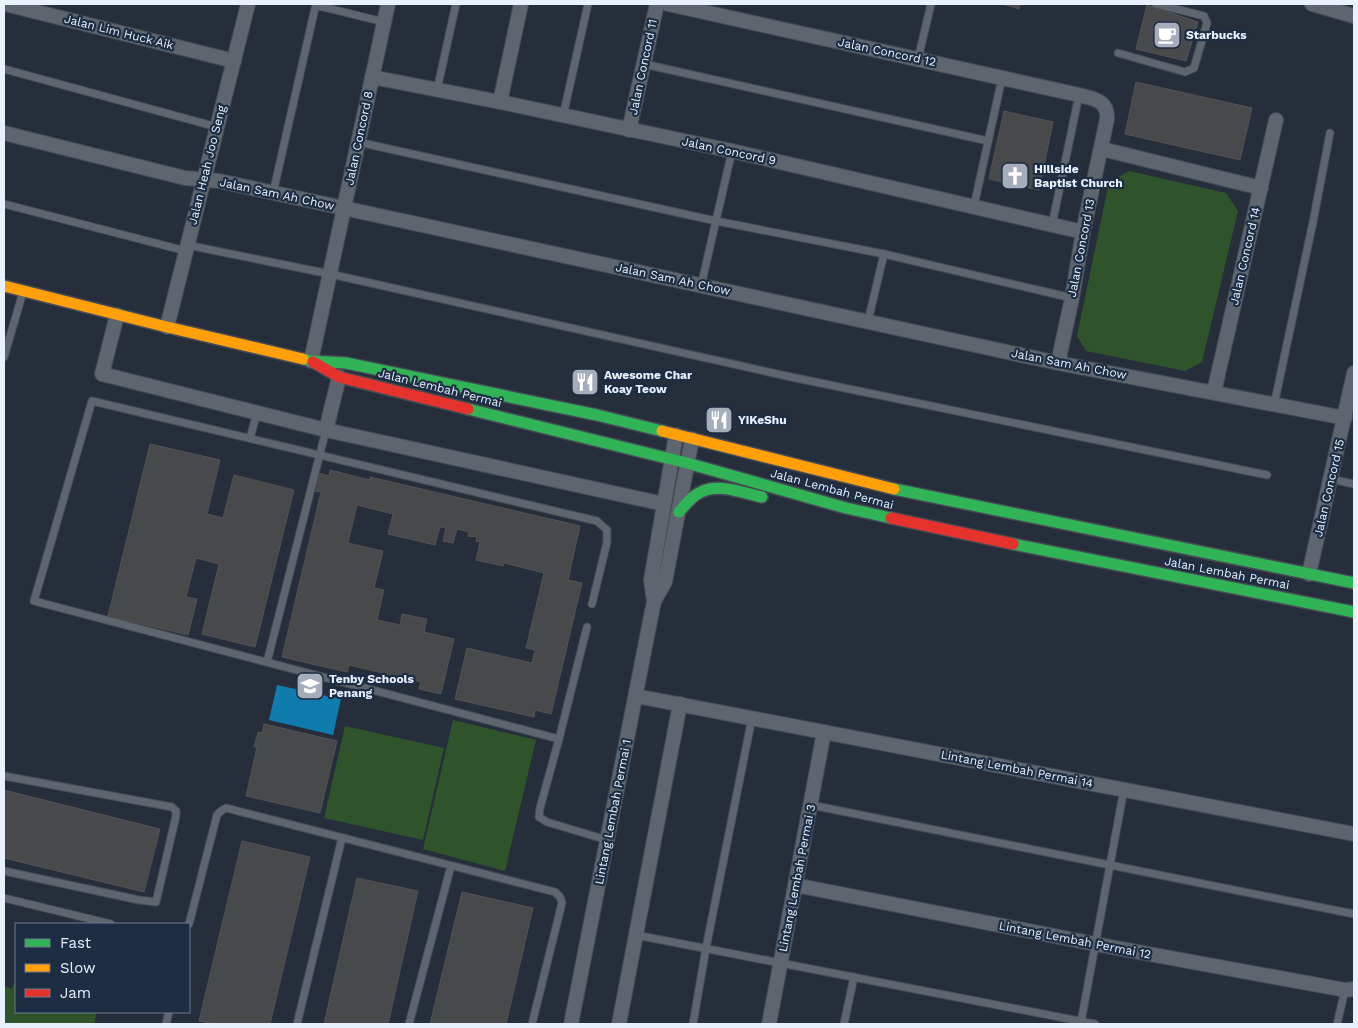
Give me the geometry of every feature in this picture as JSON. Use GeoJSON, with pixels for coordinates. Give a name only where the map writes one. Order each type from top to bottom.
{"type":"FeatureCollection","features":[{"type":"Feature","properties":{"kind":"main road","name":"Jalan Lembah Permai"},"geometry":{"type":"LineString","coordinates":[[4,286],[166,327],[312,361],[346,362],[676,434],[909,493],[1354,583]]}},
{"type":"Feature","properties":{"kind":"main road","name":"Jalan Lembah Permai"},"geometry":{"type":"LineString","coordinates":[[312,361],[339,377],[672,459],[846,508],[974,536],[1354,612]]}},
{"type":"Feature","properties":{"kind":"main road"},"geometry":{"type":"LineString","coordinates":[[679,512],[694,496],[702,491],[711,489],[728,490],[777,500],[846,508]]}},
{"type":"Feature","properties":{"kind":"street","name":"Jalan Lim Huck Aik"},"geometry":{"type":"LineString","coordinates":[[5,4],[234,61]]}},
{"type":"Feature","properties":{"kind":"street","name":"Jalan Heah Joo Seng"},"geometry":{"type":"LineString","coordinates":[[166,327],[248,4]]}},
{"type":"Feature","properties":{"kind":"street","name":"Jalan Concord 8"},"geometry":{"type":"LineString","coordinates":[[312,361],[388,4]]}},
{"type":"Feature","properties":{"kind":"street"},"geometry":{"type":"LineString","coordinates":[[500,102],[522,4]]}},
{"type":"Feature","properties":{"kind":"street","name":"Jalan Concord 11"},"geometry":{"type":"LineString","coordinates":[[629,130],[657,4]]}},
{"type":"Feature","properties":{"kind":"street","name":"Jalan Concord 12"},"geometry":{"type":"LineString","coordinates":[[668,4],[1079,95],[1091,98],[1104,105]]}},
{"type":"Feature","properties":{"kind":"street"},"geometry":{"type":"LineString","coordinates":[[1312,4],[1354,16]]}},
{"type":"Feature","properties":{"kind":"street","name":"Jalan Concord 9"},"geometry":{"type":"LineString","coordinates":[[372,77],[732,151],[1083,232]]}},
{"type":"Feature","properties":{"kind":"street","name":"Jalan Concord 13"},"geometry":{"type":"LineString","coordinates":[[1058,362],[1072,298],[1083,232],[1102,149],[1107,119],[1104,105]]}},
{"type":"Feature","properties":{"kind":"street","name":"Jalan Concord 14"},"geometry":{"type":"LineString","coordinates":[[1214,392],[1276,120]]}},
{"type":"Feature","properties":{"kind":"street","name":"Jalan Sam Ah Chow"},"geometry":{"type":"LineString","coordinates":[[4,133],[185,178],[219,181],[1058,362],[1345,418]]}},
{"type":"Feature","properties":{"kind":"street"},"geometry":{"type":"LineString","coordinates":[[1102,149],[1261,188]]}},
{"type":"Feature","properties":{"kind":"street"},"geometry":{"type":"LineString","coordinates":[[117,315],[102,374],[326,430],[664,504]]}},
{"type":"Feature","properties":{"kind":"street","name":"Jalan Concord 15"},"geometry":{"type":"LineString","coordinates":[[1309,574],[1354,372]]}},
{"type":"Feature","properties":{"kind":"street"},"geometry":{"type":"LineString","coordinates":[[326,430],[339,377]]}},
{"type":"Feature","properties":{"kind":"street","name":"Lintang Lembah Permai 1"},"geometry":{"type":"LineString","coordinates":[[571,1024],[654,601],[651,580],[676,434]]}},
{"type":"Feature","properties":{"kind":"street","name":"Lintang Lembah Permai 1"},"geometry":{"type":"LineString","coordinates":[[654,601],[666,582],[692,439]]}},
{"type":"Feature","properties":{"kind":"street","name":"Lintang Lembah Permai 14"},"geometry":{"type":"LineString","coordinates":[[636,696],[1354,834]]}},
{"type":"Feature","properties":{"kind":"street"},"geometry":{"type":"LineString","coordinates":[[619,1024],[680,704]]}},
{"type":"Feature","properties":{"kind":"street","name":"Lintang Lembah Permai 3"},"geometry":{"type":"LineString","coordinates":[[769,1024],[824,732]]}},
{"type":"Feature","properties":{"kind":"street","name":"Lintang Lembah Permai 12"},"geometry":{"type":"LineString","coordinates":[[795,886],[1349,990]]}},
{"type":"Feature","properties":{"kind":"lane"},"geometry":{"type":"LineString","coordinates":[[437,90],[456,4]]}},
{"type":"Feature","properties":{"kind":"lane"},"geometry":{"type":"LineString","coordinates":[[563,116],[588,4]]}},
{"type":"Feature","properties":{"kind":"lane"},"geometry":{"type":"LineString","coordinates":[[918,59],[930,4]]}},
{"type":"Feature","properties":{"kind":"lane"},"geometry":{"type":"LineString","coordinates":[[1118,53],[1185,72],[1194,68],[1207,23],[1204,16],[1156,4]]}},
{"type":"Feature","properties":{"kind":"lane"},"geometry":{"type":"LineString","coordinates":[[273,193],[315,8],[320,6],[384,22]]}},
{"type":"Feature","properties":{"kind":"lane"},"geometry":{"type":"LineString","coordinates":[[644,64],[988,142]]}},
{"type":"Feature","properties":{"kind":"lane"},"geometry":{"type":"LineString","coordinates":[[4,69],[217,127]]}},
{"type":"Feature","properties":{"kind":"lane"},"geometry":{"type":"LineString","coordinates":[[974,206],[1002,78]]}},
{"type":"Feature","properties":{"kind":"lane"},"geometry":{"type":"LineString","coordinates":[[1052,225],[1079,95]]}},
{"type":"Feature","properties":{"kind":"lane"},"geometry":{"type":"LineString","coordinates":[[1274,405],[1330,133]]}},
{"type":"Feature","properties":{"kind":"lane"},"geometry":{"type":"LineString","coordinates":[[358,142],[716,221],[884,254],[1072,298]]}},
{"type":"Feature","properties":{"kind":"lane"},"geometry":{"type":"LineString","coordinates":[[701,286],[732,151]]}},
{"type":"Feature","properties":{"kind":"lane"},"geometry":{"type":"LineString","coordinates":[[4,204],[186,248],[330,274],[791,377],[1267,475]]}},
{"type":"Feature","properties":{"kind":"lane"},"geometry":{"type":"LineString","coordinates":[[868,321],[884,254]]}},
{"type":"Feature","properties":{"kind":"lane"},"geometry":{"type":"LineString","coordinates":[[4,357],[24,291]]}},
{"type":"Feature","properties":{"kind":"lane"},"geometry":{"type":"LineString","coordinates":[[559,740],[34,601],[92,401],[597,521],[606,530],[606,542],[592,604]]}},
{"type":"Feature","properties":{"kind":"lane"},"geometry":{"type":"LineString","coordinates":[[250,438],[257,413]]}},
{"type":"Feature","properties":{"kind":"lane"},"geometry":{"type":"LineString","coordinates":[[268,662],[326,430]]}},
{"type":"Feature","properties":{"kind":"lane"},"geometry":{"type":"LineString","coordinates":[[1331,479],[1354,484]]}},
{"type":"Feature","properties":{"kind":"lane"},"geometry":{"type":"LineString","coordinates":[[588,627],[539,817],[547,822],[607,840]]}},
{"type":"Feature","properties":{"kind":"lane"},"geometry":{"type":"LineString","coordinates":[[693,1024],[706,948],[752,718]]}},
{"type":"Feature","properties":{"kind":"lane"},"geometry":{"type":"LineString","coordinates":[[4,776],[172,807],[176,811],[176,816],[156,902],[4,871]]}},
{"type":"Feature","properties":{"kind":"lane"},"geometry":{"type":"LineString","coordinates":[[1081,1022],[1124,789]]}},
{"type":"Feature","properties":{"kind":"lane"},"geometry":{"type":"LineString","coordinates":[[811,805],[1354,914]]}},
{"type":"Feature","properties":{"kind":"lane"},"geometry":{"type":"LineString","coordinates":[[189,923],[217,815],[226,808],[554,892],[560,897],[562,903],[532,1024]]}},
{"type":"Feature","properties":{"kind":"lane"},"geometry":{"type":"LineString","coordinates":[[297,1024],[342,838]]}},
{"type":"Feature","properties":{"kind":"lane"},"geometry":{"type":"LineString","coordinates":[[409,1024],[451,866]]}},
{"type":"Feature","properties":{"kind":"lane"},"geometry":{"type":"LineString","coordinates":[[4,898],[107,923]]}},
{"type":"Feature","properties":{"kind":"lane"},"geometry":{"type":"LineString","coordinates":[[636,935],[1095,1024]]}},
{"type":"Feature","properties":{"kind":"lane"},"geometry":{"type":"LineString","coordinates":[[844,1024],[854,977]]}},
{"type":"Feature","properties":{"kind":"lane"},"geometry":{"type":"LineString","coordinates":[[1337,1024],[1349,990]]}},
{"type":"Feature","properties":{"kind":"green space"},"geometry":{"type":"Polygon","coordinates":[[[1129,171],[1226,193],[1238,211],[1202,362],[1185,371],[1086,351],[1077,336],[1109,182],[1129,171]]]}},
{"type":"Feature","properties":{"kind":"green space"},"geometry":{"type":"Polygon","coordinates":[[[453,720],[536,740],[505,871],[423,849],[453,720]]]}},
{"type":"Feature","properties":{"kind":"green space"},"geometry":{"type":"Polygon","coordinates":[[[345,726],[444,748],[423,840],[324,818],[345,726]]]}},
{"type":"Feature","properties":{"kind":"green space"},"geometry":{"type":"Polygon","coordinates":[[[15,981],[15,1013],[97,1013],[94,1024],[4,1024],[4,986],[12,989],[15,981]]]}},
{"type":"Feature","properties":{"kind":"water"},"geometry":{"type":"Polygon","coordinates":[[[277,685],[341,699],[333,735],[269,720],[277,685]]]}},
{"type":"Feature","properties":{"kind":"building"},"geometry":{"type":"Polygon","coordinates":[[[1003,4],[1020,4],[1019,9],[1003,4]]]}},
{"type":"Feature","properties":{"kind":"building","name":"Starbucks"},"geometry":{"type":"Polygon","coordinates":[[[1147,5],[1198,22],[1186,61],[1136,49],[1147,5]]]}},
{"type":"Feature","properties":{"kind":"building"},"geometry":{"type":"Polygon","coordinates":[[[1136,82],[1252,108],[1240,160],[1125,134],[1136,82]]]}},
{"type":"Feature","properties":{"kind":"building"},"geometry":{"type":"Polygon","coordinates":[[[1004,111],[1053,122],[1039,190],[989,179],[1004,111]]]}},
{"type":"Feature","properties":{"kind":"building"},"geometry":{"type":"Polygon","coordinates":[[[150,444],[220,460],[207,514],[223,518],[234,475],[294,490],[255,647],[202,634],[219,564],[196,558],[186,597],[197,599],[188,635],[108,616],[150,444]]]}},
{"type":"Feature","properties":{"kind":"building"},"geometry":{"type":"Polygon","coordinates":[[[330,470],[370,480],[370,477],[580,526],[568,580],[582,583],[551,714],[535,710],[534,717],[455,699],[467,648],[532,663],[535,650],[526,648],[544,573],[504,563],[503,566],[476,560],[480,542],[476,541],[477,537],[468,536],[469,532],[457,529],[453,543],[443,541],[446,528],[440,527],[435,545],[388,534],[393,514],[357,505],[348,543],[383,551],[374,588],[384,590],[377,620],[400,625],[402,614],[427,619],[424,632],[454,639],[441,694],[419,689],[421,682],[349,665],[347,672],[282,657],[321,492],[315,491],[319,473],[329,476],[330,470]]]}},
{"type":"Feature","properties":{"kind":"building"},"geometry":{"type":"Polygon","coordinates":[[[264,724],[337,741],[320,813],[246,796],[257,747],[254,747],[258,732],[262,733],[264,724]]]}},
{"type":"Feature","properties":{"kind":"building"},"geometry":{"type":"Polygon","coordinates":[[[4,790],[160,829],[144,892],[4,858],[4,790]]]}},
{"type":"Feature","properties":{"kind":"building"},"geometry":{"type":"Polygon","coordinates":[[[242,841],[310,857],[270,1024],[214,1024],[199,1021],[242,841]]]}},
{"type":"Feature","properties":{"kind":"building"},"geometry":{"type":"Polygon","coordinates":[[[357,878],[418,891],[388,1024],[324,1024],[357,878]]]}},
{"type":"Feature","properties":{"kind":"building"},"geometry":{"type":"Polygon","coordinates":[[[462,892],[533,908],[506,1024],[430,1024],[462,892]]]}},
{"type":"Feature","properties":{"kind":"traffic: fast"},"geometry":{"type":"LineString","coordinates":[[303,359],[346,363],[597,415],[662,431]]}},
{"type":"Feature","properties":{"kind":"traffic: fast"},"geometry":{"type":"LineString","coordinates":[[468,409],[687,463],[846,508],[891,518]]}},
{"type":"Feature","properties":{"kind":"traffic: fast"},"geometry":{"type":"LineString","coordinates":[[679,512],[696,495],[714,488],[730,489],[762,497]]}},
{"type":"Feature","properties":{"kind":"traffic: fast"},"geometry":{"type":"LineString","coordinates":[[894,489],[1354,583]]}},
{"type":"Feature","properties":{"kind":"traffic: fast"},"geometry":{"type":"LineString","coordinates":[[1013,544],[1354,612]]}},
{"type":"Feature","properties":{"kind":"traffic: slow"},"geometry":{"type":"LineString","coordinates":[[4,286],[303,359]]}},
{"type":"Feature","properties":{"kind":"traffic: slow"},"geometry":{"type":"LineString","coordinates":[[662,431],[894,489]]}},
{"type":"Feature","properties":{"kind":"traffic: jam"},"geometry":{"type":"LineString","coordinates":[[313,362],[339,377],[468,409]]}},
{"type":"Feature","properties":{"kind":"traffic: jam"},"geometry":{"type":"LineString","coordinates":[[891,518],[1013,544]]}},
{"type":"Feature","properties":{"kind":"place","name":"Starbucks"},"geometry":{"type":"Point","coordinates":[1167,35]}},
{"type":"Feature","properties":{"kind":"place","name":"Hillside Baptist Church"},"geometry":{"type":"Point","coordinates":[1015,176]}},
{"type":"Feature","properties":{"kind":"place","name":"Awesome Char Koay Teow"},"geometry":{"type":"Point","coordinates":[585,382]}},
{"type":"Feature","properties":{"kind":"place","name":"YiKeShu"},"geometry":{"type":"Point","coordinates":[719,420]}},
{"type":"Feature","properties":{"kind":"place","name":"Tenby Schools Penang"},"geometry":{"type":"Point","coordinates":[310,686]}}]}
